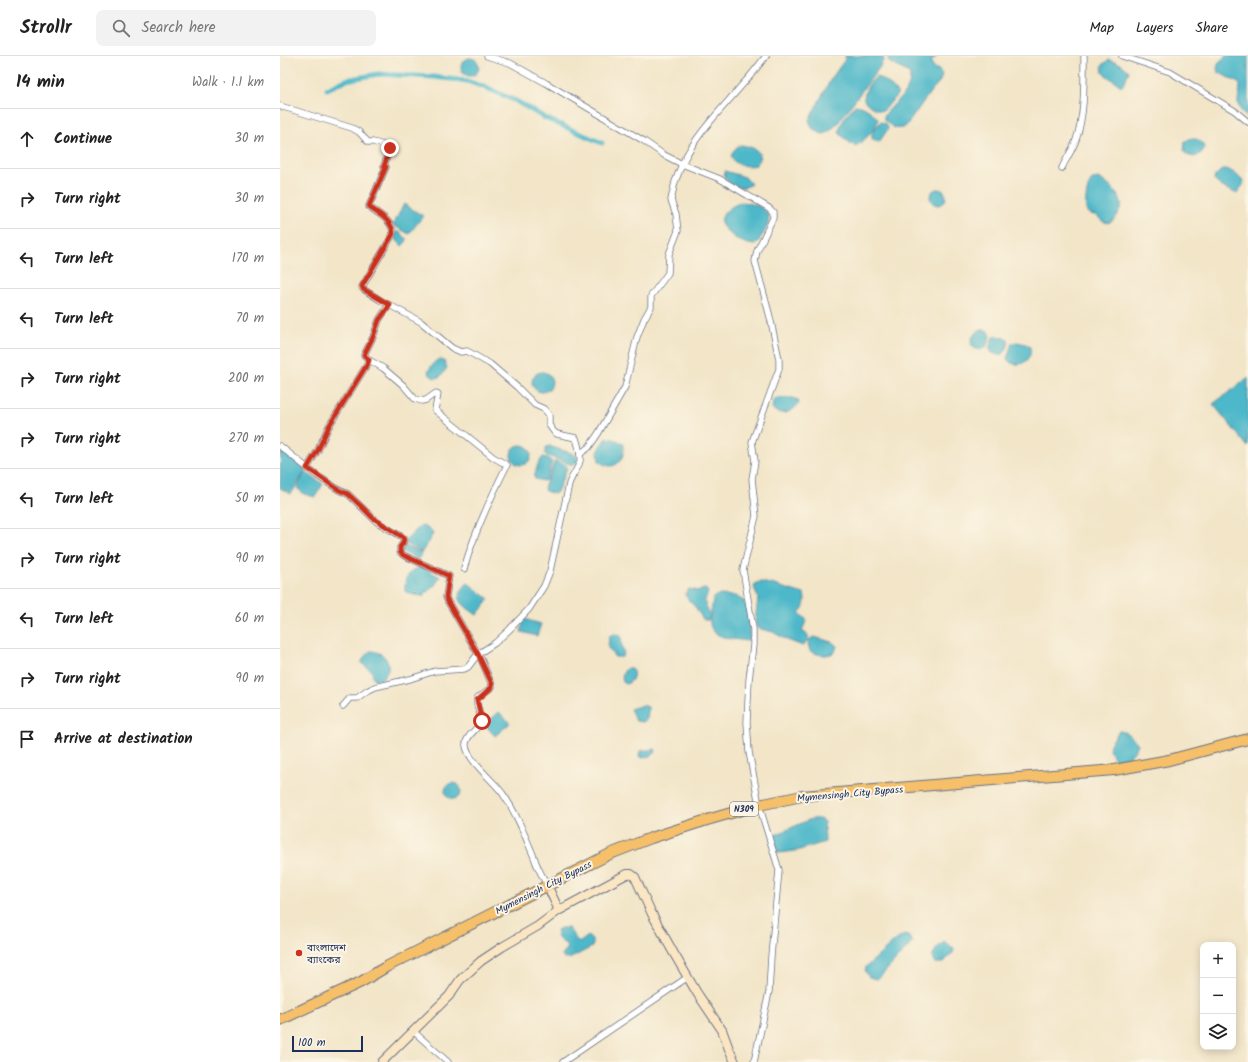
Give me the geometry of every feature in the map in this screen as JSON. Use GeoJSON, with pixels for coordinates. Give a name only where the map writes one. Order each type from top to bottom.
{"type":"FeatureCollection","features":[{"type":"Feature","properties":{"kind":"highway","name":"Mymensingh City Bypass"},"geometry":{"type":"LineString","coordinates":[[280,1020],[360,982],[386,966],[610,854],[651,838],[760,805],[802,796],[1114,770],[1168,760],[1248,739]]}},
{"type":"Feature","properties":{"kind":"street"},"geometry":{"type":"LineString","coordinates":[[487,56],[510,63],[644,140],[664,154],[682,164],[720,179],[773,212],[773,218],[757,251],[755,261],[779,359],[779,369],[752,442],[756,461],[752,479],[756,516],[743,570],[753,637],[748,722],[749,752],[755,786],[779,870],[769,992],[754,1062]]}},
{"type":"Feature","properties":{"kind":"street"},"geometry":{"type":"LineString","coordinates":[[580,454],[589,447],[598,434],[625,387],[637,337],[644,319],[651,307],[651,296],[668,273],[670,254],[678,231],[676,214],[671,200],[675,182],[687,153],[713,118],[743,85],[766,56]]}},
{"type":"Feature","properties":{"kind":"street"},"geometry":{"type":"LineString","coordinates":[[1062,168],[1076,140],[1082,112],[1085,81],[1084,56]]}},
{"type":"Feature","properties":{"kind":"street"},"geometry":{"type":"LineString","coordinates":[[1122,56],[1170,72],[1234,111],[1248,122]]}},
{"type":"Feature","properties":{"kind":"street"},"geometry":{"type":"LineString","coordinates":[[280,106],[352,128],[359,132],[368,142],[390,147],[384,166],[386,167],[369,207],[388,221],[394,231],[362,286],[363,289],[421,322],[452,348],[461,352],[467,351],[490,364],[535,405],[544,409],[549,415],[549,425],[554,432],[576,438],[580,454],[580,461],[568,484],[550,571],[544,586],[529,608],[509,630],[495,643],[478,654],[468,667],[464,669],[435,671],[410,679],[375,687],[357,698],[350,698],[343,706]]}},
{"type":"Feature","properties":{"kind":"street"},"geometry":{"type":"LineString","coordinates":[[390,305],[379,320],[364,355],[404,385],[415,399],[426,400],[434,394],[438,394],[435,410],[493,457],[507,465],[469,551],[464,569]]}},
{"type":"Feature","properties":{"kind":"street"},"geometry":{"type":"LineString","coordinates":[[307,468],[318,450],[329,426],[369,360]]}},
{"type":"Feature","properties":{"kind":"street"},"geometry":{"type":"LineString","coordinates":[[280,446],[307,468],[339,490],[348,494],[377,522],[404,538],[400,547],[400,552],[403,555],[449,576],[446,597],[478,654],[492,685],[487,691],[477,698],[477,705],[482,721],[466,742],[466,747],[471,758],[503,794],[521,825],[558,911]]}},
{"type":"Feature","properties":{"kind":"street"},"geometry":{"type":"LineString","coordinates":[[382,1062],[449,996],[460,980],[481,961],[538,926],[558,911],[627,874],[631,874],[635,877],[652,914],[688,977],[722,1030],[735,1062]]}},
{"type":"Feature","properties":{"kind":"street"},"geometry":{"type":"LineString","coordinates":[[563,1062],[688,977]]}},
{"type":"Feature","properties":{"kind":"street"},"geometry":{"type":"LineString","coordinates":[[413,1031],[448,1062]]}},
{"type":"Feature","properties":{"kind":"water"},"geometry":{"type":"Polygon","coordinates":[[[844,56],[882,56],[884,59],[879,68],[837,124],[827,133],[822,134],[812,128],[809,120],[831,79],[846,58],[844,56]]]}},
{"type":"Feature","properties":{"kind":"water"},"geometry":{"type":"Polygon","coordinates":[[[889,56],[937,56],[931,62],[932,66],[940,71],[942,75],[940,81],[903,128],[894,128],[884,120],[884,116],[906,91],[910,79],[909,73],[888,61],[889,56]]]}},
{"type":"Feature","properties":{"kind":"water"},"geometry":{"type":"Polygon","coordinates":[[[1226,56],[1248,56],[1248,118],[1238,105],[1240,84],[1218,72],[1217,68],[1219,62],[1226,56]]]}},
{"type":"Feature","properties":{"kind":"water"},"geometry":{"type":"Polygon","coordinates":[[[466,58],[474,58],[479,63],[477,74],[474,76],[466,76],[461,71],[461,63],[466,58]]]}},
{"type":"Feature","properties":{"kind":"water"},"geometry":{"type":"Polygon","coordinates":[[[1109,60],[1121,64],[1129,71],[1122,86],[1103,73],[1102,65],[1109,60]]]}},
{"type":"Feature","properties":{"kind":"water"},"geometry":{"type":"Polygon","coordinates":[[[877,77],[887,82],[897,92],[897,95],[883,111],[877,110],[864,100],[868,87],[877,77]]]}},
{"type":"Feature","properties":{"kind":"water"},"geometry":{"type":"Polygon","coordinates":[[[855,105],[868,110],[878,119],[875,127],[869,135],[855,146],[839,133],[847,114],[855,105]]]}},
{"type":"Feature","properties":{"kind":"water"},"geometry":{"type":"Polygon","coordinates":[[[880,122],[886,124],[888,129],[879,142],[873,139],[872,134],[880,122]]]}},
{"type":"Feature","properties":{"kind":"water"},"geometry":{"type":"Polygon","coordinates":[[[1193,138],[1201,142],[1204,149],[1200,154],[1194,157],[1186,154],[1184,150],[1185,142],[1193,138]]]}},
{"type":"Feature","properties":{"kind":"water"},"geometry":{"type":"Polygon","coordinates":[[[741,145],[757,150],[760,156],[756,165],[742,165],[733,161],[731,158],[732,153],[741,145]]]}},
{"type":"Feature","properties":{"kind":"water"},"geometry":{"type":"Polygon","coordinates":[[[1224,169],[1232,171],[1243,181],[1243,185],[1237,193],[1224,188],[1214,180],[1215,176],[1224,169]]]}},
{"type":"Feature","properties":{"kind":"water"},"geometry":{"type":"Polygon","coordinates":[[[725,171],[745,177],[751,184],[742,187],[733,185],[726,179],[724,175],[725,171]]]}},
{"type":"Feature","properties":{"kind":"water"},"geometry":{"type":"Polygon","coordinates":[[[1098,178],[1112,189],[1122,204],[1114,220],[1108,223],[1103,222],[1095,215],[1089,214],[1086,207],[1086,198],[1089,186],[1092,180],[1098,178]]]}},
{"type":"Feature","properties":{"kind":"water"},"geometry":{"type":"Polygon","coordinates":[[[938,189],[945,194],[946,197],[941,204],[938,205],[931,200],[930,197],[935,190],[938,189]]]}},
{"type":"Feature","properties":{"kind":"water"},"geometry":{"type":"Polygon","coordinates":[[[741,202],[760,207],[769,217],[766,230],[755,245],[745,243],[736,238],[721,224],[721,220],[725,213],[730,208],[741,202]]]}},
{"type":"Feature","properties":{"kind":"water"},"geometry":{"type":"Polygon","coordinates":[[[404,204],[423,216],[409,234],[393,225],[404,204]]]}},
{"type":"Feature","properties":{"kind":"water"},"geometry":{"type":"Polygon","coordinates":[[[397,231],[407,239],[402,246],[394,237],[397,231]]]}},
{"type":"Feature","properties":{"kind":"water"},"geometry":{"type":"Polygon","coordinates":[[[979,330],[989,332],[990,337],[986,347],[977,349],[973,347],[971,341],[973,336],[979,330]]]}},
{"type":"Feature","properties":{"kind":"water"},"geometry":{"type":"Polygon","coordinates":[[[998,336],[1008,339],[1007,349],[1001,356],[992,353],[989,348],[993,337],[998,336]]]}},
{"type":"Feature","properties":{"kind":"water"},"geometry":{"type":"Polygon","coordinates":[[[1017,342],[1026,344],[1030,347],[1031,352],[1027,360],[1023,363],[1015,364],[1011,363],[1007,359],[1012,343],[1017,342]]]}},
{"type":"Feature","properties":{"kind":"water"},"geometry":{"type":"Polygon","coordinates":[[[440,359],[445,362],[447,368],[440,377],[435,378],[428,372],[433,364],[440,359]]]}},
{"type":"Feature","properties":{"kind":"water"},"geometry":{"type":"Polygon","coordinates":[[[542,372],[549,375],[552,382],[549,389],[542,392],[535,389],[532,382],[535,375],[542,372]]]}},
{"type":"Feature","properties":{"kind":"water"},"geometry":{"type":"Polygon","coordinates":[[[1248,378],[1248,447],[1213,404],[1248,378]]]}},
{"type":"Feature","properties":{"kind":"water"},"geometry":{"type":"Polygon","coordinates":[[[777,398],[793,398],[798,400],[799,403],[794,409],[780,413],[772,409],[773,401],[777,398]]]}},
{"type":"Feature","properties":{"kind":"water"},"geometry":{"type":"Polygon","coordinates":[[[611,438],[623,443],[624,449],[618,463],[610,466],[599,461],[598,452],[605,439],[611,438]]]}},
{"type":"Feature","properties":{"kind":"water"},"geometry":{"type":"Polygon","coordinates":[[[521,445],[528,448],[531,455],[528,462],[521,465],[514,462],[511,455],[514,448],[521,445]]]}},
{"type":"Feature","properties":{"kind":"water"},"geometry":{"type":"Polygon","coordinates":[[[549,446],[574,454],[577,457],[577,462],[573,465],[548,456],[545,454],[546,447],[549,446]]]}},
{"type":"Feature","properties":{"kind":"water"},"geometry":{"type":"Polygon","coordinates":[[[281,453],[288,455],[306,470],[291,494],[280,488],[281,453]]]}},
{"type":"Feature","properties":{"kind":"water"},"geometry":{"type":"Polygon","coordinates":[[[543,457],[548,458],[552,462],[546,480],[544,481],[535,479],[534,477],[538,464],[543,457]]]}},
{"type":"Feature","properties":{"kind":"water"},"geometry":{"type":"Polygon","coordinates":[[[555,461],[566,465],[567,468],[557,492],[554,494],[545,491],[544,488],[555,461]]]}},
{"type":"Feature","properties":{"kind":"water"},"geometry":{"type":"Polygon","coordinates":[[[305,472],[323,484],[315,497],[304,494],[297,488],[305,472]]]}},
{"type":"Feature","properties":{"kind":"water"},"geometry":{"type":"Polygon","coordinates":[[[421,525],[432,531],[433,534],[422,552],[405,543],[405,541],[421,525]]]}},
{"type":"Feature","properties":{"kind":"water"},"geometry":{"type":"Polygon","coordinates":[[[403,545],[422,553],[418,559],[403,552],[403,545]]]}},
{"type":"Feature","properties":{"kind":"water"},"geometry":{"type":"Polygon","coordinates":[[[422,567],[440,577],[435,585],[423,596],[410,594],[405,591],[407,578],[411,572],[422,567]]]}},
{"type":"Feature","properties":{"kind":"water"},"geometry":{"type":"Polygon","coordinates":[[[760,582],[804,594],[805,599],[803,609],[799,612],[806,620],[802,631],[808,635],[808,640],[803,646],[787,640],[773,632],[757,628],[755,622],[758,598],[754,587],[756,583],[760,582]]]}},
{"type":"Feature","properties":{"kind":"water"},"geometry":{"type":"Polygon","coordinates":[[[468,583],[489,599],[477,615],[463,604],[459,597],[460,592],[468,583]]]}},
{"type":"Feature","properties":{"kind":"water"},"geometry":{"type":"Polygon","coordinates":[[[689,589],[699,591],[704,589],[707,590],[708,593],[705,599],[705,604],[709,613],[709,620],[704,620],[701,617],[696,608],[687,598],[685,594],[689,589]]]}},
{"type":"Feature","properties":{"kind":"water"},"geometry":{"type":"Polygon","coordinates":[[[718,595],[735,596],[744,601],[747,608],[750,640],[730,639],[719,635],[711,628],[710,620],[713,599],[718,595]]]}},
{"type":"Feature","properties":{"kind":"water"},"geometry":{"type":"Polygon","coordinates":[[[524,619],[541,624],[537,636],[521,632],[524,619]]]}},
{"type":"Feature","properties":{"kind":"water"},"geometry":{"type":"Polygon","coordinates":[[[614,634],[621,636],[624,653],[622,657],[615,657],[608,648],[609,636],[614,634]]]}},
{"type":"Feature","properties":{"kind":"water"},"geometry":{"type":"Polygon","coordinates":[[[814,637],[832,642],[837,646],[835,652],[829,655],[822,655],[810,651],[808,644],[810,639],[814,637]]]}},
{"type":"Feature","properties":{"kind":"water"},"geometry":{"type":"Polygon","coordinates":[[[370,651],[381,654],[387,661],[388,671],[380,680],[374,679],[371,670],[361,663],[370,651]]]}},
{"type":"Feature","properties":{"kind":"water"},"geometry":{"type":"Polygon","coordinates":[[[627,668],[631,668],[633,670],[633,678],[626,684],[622,680],[622,676],[627,668]]]}},
{"type":"Feature","properties":{"kind":"water"},"geometry":{"type":"Polygon","coordinates":[[[643,705],[648,707],[647,719],[643,722],[636,721],[630,709],[643,705]]]}},
{"type":"Feature","properties":{"kind":"water"},"geometry":{"type":"Polygon","coordinates":[[[499,712],[510,723],[495,736],[485,725],[499,712]]]}},
{"type":"Feature","properties":{"kind":"water"},"geometry":{"type":"Polygon","coordinates":[[[1119,731],[1127,734],[1138,744],[1132,755],[1122,761],[1114,760],[1114,757],[1109,750],[1110,744],[1119,731]]]}},
{"type":"Feature","properties":{"kind":"water"},"geometry":{"type":"Polygon","coordinates":[[[655,749],[656,752],[652,756],[643,758],[639,756],[640,751],[655,749]]]}},
{"type":"Feature","properties":{"kind":"water"},"geometry":{"type":"Polygon","coordinates":[[[450,783],[456,783],[461,788],[459,797],[456,799],[450,799],[445,794],[445,788],[450,783]]]}},
{"type":"Feature","properties":{"kind":"water"},"geometry":{"type":"Polygon","coordinates":[[[811,819],[820,819],[824,822],[825,842],[796,851],[778,853],[773,838],[775,835],[811,819]]]}},
{"type":"Feature","properties":{"kind":"water"},"geometry":{"type":"Polygon","coordinates":[[[561,928],[568,928],[579,943],[588,936],[593,941],[592,947],[571,958],[564,959],[562,956],[568,947],[557,936],[557,930],[561,928]]]}},
{"type":"Feature","properties":{"kind":"water"},"geometry":{"type":"Polygon","coordinates":[[[904,935],[908,936],[913,942],[880,977],[876,979],[869,977],[865,971],[866,967],[895,941],[904,935]]]}},
{"type":"Feature","properties":{"kind":"water"},"geometry":{"type":"Polygon","coordinates":[[[945,942],[954,949],[953,953],[943,963],[935,963],[932,959],[934,953],[938,947],[945,942]]]}},
{"type":"Feature","properties":{"kind":"waterway"},"geometry":{"type":"LineString","coordinates":[[327,89],[346,80],[378,74],[434,77],[467,81],[516,101],[545,118],[602,143]]}},
{"type":"Feature","properties":{"kind":"place","name":"বাংলাদেশ ব্যাংকের"},"geometry":{"type":"Point","coordinates":[299,953]}},
{"type":"Feature","properties":{"kind":"route"},"geometry":{"type":"LineString","coordinates":[[390,148],[384,166],[386,167],[369,207],[388,221],[394,231],[391,239],[362,286],[363,289],[390,305],[379,320],[364,355],[365,358],[369,360],[368,363],[325,432],[318,450],[307,468],[335,488],[348,494],[377,522],[404,538],[400,547],[400,552],[403,555],[449,576],[446,597],[468,639],[478,654],[492,684],[492,687],[477,698],[477,705],[482,721]]}}]}
